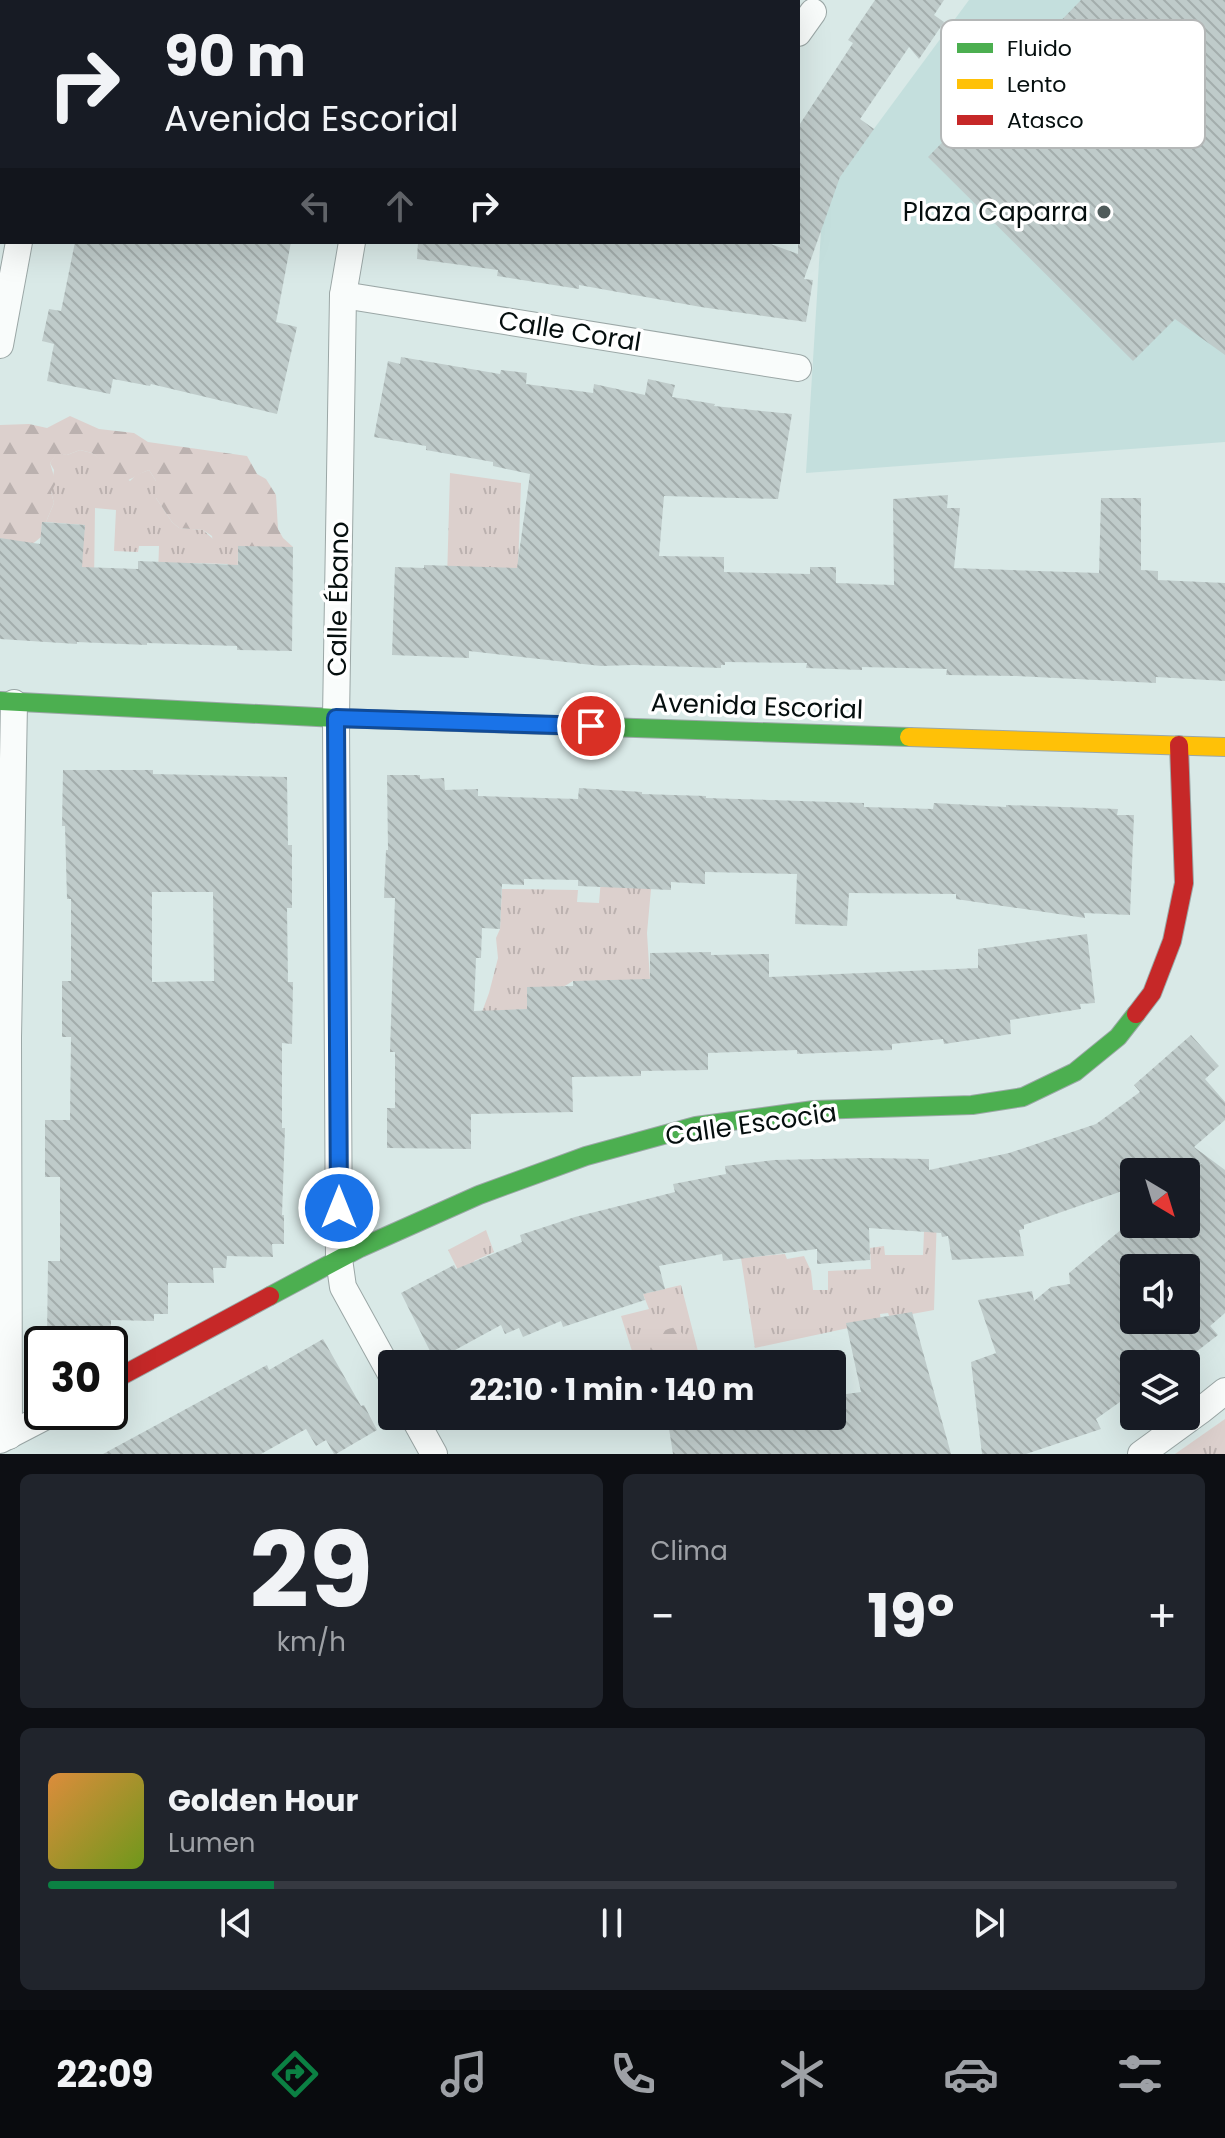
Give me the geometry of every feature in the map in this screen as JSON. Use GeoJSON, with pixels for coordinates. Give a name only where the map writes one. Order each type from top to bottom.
{"type":"FeatureCollection","features":[{"type":"Feature","properties":{"kind":"street"},"geometry":{"type":"LineString","coordinates":[[0,345],[19,244]]}},
{"type":"Feature","properties":{"kind":"street","name":"Calle Ébano"},"geometry":{"type":"LineString","coordinates":[[352,244],[343,295],[336,718],[339,1259],[343,1287],[378,1351]]}},
{"type":"Feature","properties":{"kind":"street","name":"Calle Coral"},"geometry":{"type":"LineString","coordinates":[[343,295],[798,368]]}},
{"type":"Feature","properties":{"kind":"street"},"geometry":{"type":"LineString","coordinates":[[7,702],[5,1438],[24,1428]]}},
{"type":"Feature","properties":{"kind":"street","name":"Avenida Escorial"},"geometry":{"type":"LineString","coordinates":[[7,702],[336,718],[1225,747]]}},
{"type":"Feature","properties":{"kind":"street","name":"Calle Escocia"},"geometry":{"type":"LineString","coordinates":[[128,1372],[360,1248],[493,1190],[586,1156],[696,1126],[814,1110],[972,1105],[1023,1097],[1075,1072],[1118,1037],[1152,993],[1172,941],[1184,883],[1179,745]]}},
{"type":"Feature","properties":{"kind":"street"},"geometry":{"type":"LineString","coordinates":[[1141,1454],[1225,1391]]}},
{"type":"Feature","properties":{"kind":"street"},"geometry":{"type":"LineString","coordinates":[[421,1430],[434,1454]]}},
{"type":"Feature","properties":{"kind":"shaded area"},"geometry":{"type":"Polygon","coordinates":[[[969,0],[1225,0],[1225,442],[806,473],[822,215],[831,187],[941,38],[941,148],[1205,148],[1205,20],[954,20],[969,0]]]}},
{"type":"Feature","properties":{"kind":"green space"},"geometry":{"type":"Polygon","coordinates":[[[70,416],[99,429],[134,433],[148,442],[247,456],[257,474],[266,479],[276,495],[278,529],[293,547],[222,547],[213,543],[212,536],[203,530],[179,528],[156,498],[156,481],[149,470],[118,484],[104,473],[103,462],[92,453],[80,450],[67,455],[57,454],[50,463],[56,483],[51,492],[54,503],[46,522],[42,522],[41,537],[30,546],[0,538],[0,425],[29,424],[47,428],[70,416]]]}},
{"type":"Feature","properties":{"kind":"green space"},"geometry":{"type":"Polygon","coordinates":[[[80,450],[92,453],[130,481],[149,470],[156,481],[156,498],[172,522],[179,528],[203,530],[222,547],[238,547],[237,638],[225,637],[228,564],[190,563],[158,575],[159,546],[139,546],[138,552],[114,551],[116,510],[95,508],[94,583],[78,580],[85,525],[46,522],[54,503],[51,492],[54,470],[50,463],[57,453],[67,455],[80,450]]]}},
{"type":"Feature","properties":{"kind":"green space"},"geometry":{"type":"Polygon","coordinates":[[[450,473],[521,483],[515,653],[506,568],[445,651],[450,473]]]}},
{"type":"Feature","properties":{"kind":"green space"},"geometry":{"type":"Polygon","coordinates":[[[653,830],[647,933],[650,980],[573,981],[527,1009],[482,1012],[498,958],[496,938],[500,929],[502,889],[578,890],[577,902],[599,903],[601,879],[653,830]]]}},
{"type":"Feature","properties":{"kind":"green space"},"geometry":{"type":"Polygon","coordinates":[[[938,1183],[934,1310],[890,1318],[888,1313],[880,1314],[881,1321],[755,1348],[741,1258],[785,1254],[787,1259],[804,1256],[811,1271],[813,1290],[828,1290],[828,1271],[871,1269],[870,1248],[884,1246],[885,1255],[923,1255],[924,1232],[938,1183]]]}},
{"type":"Feature","properties":{"kind":"green space"},"geometry":{"type":"Polygon","coordinates":[[[486,1230],[494,1252],[474,1261],[481,1277],[464,1282],[448,1250],[486,1230]]]}},
{"type":"Feature","properties":{"kind":"green space"},"geometry":{"type":"Polygon","coordinates":[[[681,1285],[698,1350],[632,1350],[621,1316],[649,1309],[643,1294],[681,1285]]]}},
{"type":"Feature","properties":{"kind":"green space"},"geometry":{"type":"Polygon","coordinates":[[[677,1327],[686,1338],[685,1350],[651,1350],[655,1340],[667,1329],[677,1327]]]}},
{"type":"Feature","properties":{"kind":"green space"},"geometry":{"type":"Polygon","coordinates":[[[1225,1419],[1225,1454],[1175,1454],[1225,1419]]]}},
{"type":"Feature","properties":{"kind":"building"},"geometry":{"type":"Polygon","coordinates":[[[875,0],[944,0],[934,15],[941,20],[941,26],[919,59],[909,47],[860,119],[874,129],[840,177],[804,279],[813,280],[806,322],[579,285],[579,289],[497,276],[498,270],[417,259],[418,244],[770,244],[798,254],[800,124],[853,43],[848,40],[875,0]]]}},
{"type":"Feature","properties":{"kind":"building","name":"Plaza Caparra"},"geometry":{"type":"Polygon","coordinates":[[[1081,0],[1225,0],[1225,355],[1175,319],[1133,361],[928,157],[941,144],[941,148],[1205,148],[1205,20],[1062,20],[1081,0]]]}},
{"type":"Feature","properties":{"kind":"building"},"geometry":{"type":"Polygon","coordinates":[[[75,244],[291,244],[276,322],[297,327],[277,414],[151,384],[113,379],[110,394],[47,381],[54,344],[42,341],[49,309],[61,311],[75,244]]]}},
{"type":"Feature","properties":{"kind":"building"},"geometry":{"type":"Polygon","coordinates":[[[401,357],[500,374],[501,370],[527,373],[526,384],[593,393],[594,384],[645,395],[648,379],[675,385],[672,397],[714,406],[792,414],[778,499],[664,496],[659,556],[724,557],[724,572],[810,574],[810,567],[836,567],[836,583],[894,585],[893,499],[948,495],[947,508],[960,508],[954,568],[1099,573],[1101,498],[1141,498],[1141,570],[1158,571],[1158,580],[1225,583],[1225,681],[1156,677],[1156,683],[946,675],[947,669],[806,668],[807,663],[725,662],[721,668],[601,666],[469,651],[469,658],[392,655],[395,567],[517,568],[530,474],[493,466],[493,462],[426,450],[426,446],[374,437],[388,361],[400,364],[401,357]]]}},
{"type":"Feature","properties":{"kind":"building"},"geometry":{"type":"Polygon","coordinates":[[[42,522],[85,525],[82,567],[138,569],[138,561],[238,565],[238,546],[293,547],[292,651],[237,650],[237,646],[77,644],[0,639],[0,538],[40,544],[42,522]]]}},
{"type":"Feature","properties":{"kind":"building"},"geometry":{"type":"Polygon","coordinates":[[[63,770],[153,770],[153,774],[287,777],[288,845],[292,845],[292,908],[287,908],[288,982],[293,982],[292,1044],[282,1043],[284,1244],[272,1244],[273,1257],[227,1256],[226,1268],[213,1268],[214,1283],[168,1283],[168,1314],[154,1314],[154,1321],[111,1320],[111,1326],[47,1326],[48,1261],[60,1261],[60,1177],[45,1177],[45,1120],[70,1120],[71,1037],[62,1037],[62,981],[71,981],[71,899],[67,899],[65,826],[62,826],[63,770]],[[152,892],[152,982],[214,981],[213,892],[152,892]]]}},
{"type":"Feature","properties":{"kind":"building"},"geometry":{"type":"Polygon","coordinates":[[[387,775],[444,778],[445,790],[478,789],[478,796],[578,799],[579,788],[706,798],[864,803],[864,807],[933,809],[934,803],[1118,809],[1117,815],[1134,815],[1130,915],[1084,913],[1085,918],[956,899],[956,894],[849,893],[847,926],[795,924],[797,874],[705,872],[705,884],[671,882],[671,890],[578,886],[578,880],[524,879],[524,885],[502,884],[500,929],[482,928],[481,958],[476,958],[474,1011],[527,1009],[527,987],[573,986],[573,981],[650,979],[650,953],[769,954],[769,977],[978,968],[978,949],[1087,934],[1095,1003],[1080,1004],[1081,1009],[1010,1020],[1011,1034],[944,1044],[943,1039],[892,1044],[892,1050],[797,1054],[797,1050],[708,1053],[708,1070],[641,1071],[641,1076],[572,1077],[573,1112],[471,1114],[471,1149],[387,1148],[387,1108],[395,1108],[395,1052],[390,1052],[395,898],[384,898],[388,850],[387,775]]]}},
{"type":"Feature","properties":{"kind":"building"},"geometry":{"type":"Polygon","coordinates":[[[1191,1035],[1219,1066],[1205,1079],[1225,1102],[1225,1120],[1194,1147],[1225,1170],[1225,1313],[1210,1326],[1218,1335],[1199,1350],[1120,1350],[1120,1402],[1096,1419],[1101,1429],[1026,1454],[982,1454],[971,1362],[996,1353],[978,1300],[1032,1291],[1034,1301],[1051,1287],[1070,1284],[1069,1273],[1120,1231],[1120,1238],[1200,1238],[1200,1158],[1120,1158],[1120,1192],[1024,1225],[1024,1229],[1019,1230],[1024,1256],[952,1260],[948,1236],[942,1237],[941,1233],[869,1228],[870,1260],[817,1264],[817,1249],[723,1261],[722,1254],[659,1266],[665,1289],[643,1294],[645,1300],[563,1327],[561,1321],[523,1337],[519,1328],[505,1334],[501,1325],[455,1350],[430,1350],[401,1293],[454,1265],[456,1269],[522,1242],[520,1235],[575,1217],[675,1192],[673,1184],[726,1174],[725,1166],[774,1160],[929,1159],[929,1170],[1009,1153],[1096,1124],[1140,1092],[1134,1085],[1191,1035]]]}},
{"type":"Feature","properties":{"kind":"building"},"geometry":{"type":"Polygon","coordinates":[[[912,1312],[951,1454],[673,1454],[669,1430],[846,1430],[846,1394],[861,1392],[846,1323],[912,1312]]]}},
{"type":"Feature","properties":{"kind":"building"},"geometry":{"type":"Polygon","coordinates":[[[323,1339],[377,1430],[336,1454],[326,1440],[316,1446],[306,1429],[261,1454],[103,1454],[267,1365],[269,1370],[323,1339]]]}},
{"type":"Feature","properties":{"kind":"traffic: fast"},"geometry":{"type":"LineString","coordinates":[[0,701],[336,718],[909,737]]}},
{"type":"Feature","properties":{"kind":"traffic: fast"},"geometry":{"type":"LineString","coordinates":[[270,1296],[360,1248],[479,1195],[586,1156],[696,1126],[814,1110],[972,1105],[1023,1097],[1075,1072],[1118,1037],[1136,1014]]}},
{"type":"Feature","properties":{"kind":"traffic: slow"},"geometry":{"type":"LineString","coordinates":[[909,737],[1225,747]]}},
{"type":"Feature","properties":{"kind":"traffic: jam"},"geometry":{"type":"LineString","coordinates":[[1136,1014],[1152,993],[1172,941],[1184,883],[1179,745]]}},
{"type":"Feature","properties":{"kind":"traffic: jam"},"geometry":{"type":"LineString","coordinates":[[128,1372],[270,1296]]}},
{"type":"Feature","properties":{"kind":"place","name":"Plaza Caparra"},"geometry":{"type":"Point","coordinates":[1104,212]}},
{"type":"Feature","properties":{"kind":"route"},"geometry":{"type":"LineString","coordinates":[[339,1208],[336,718],[591,726]]}}]}
